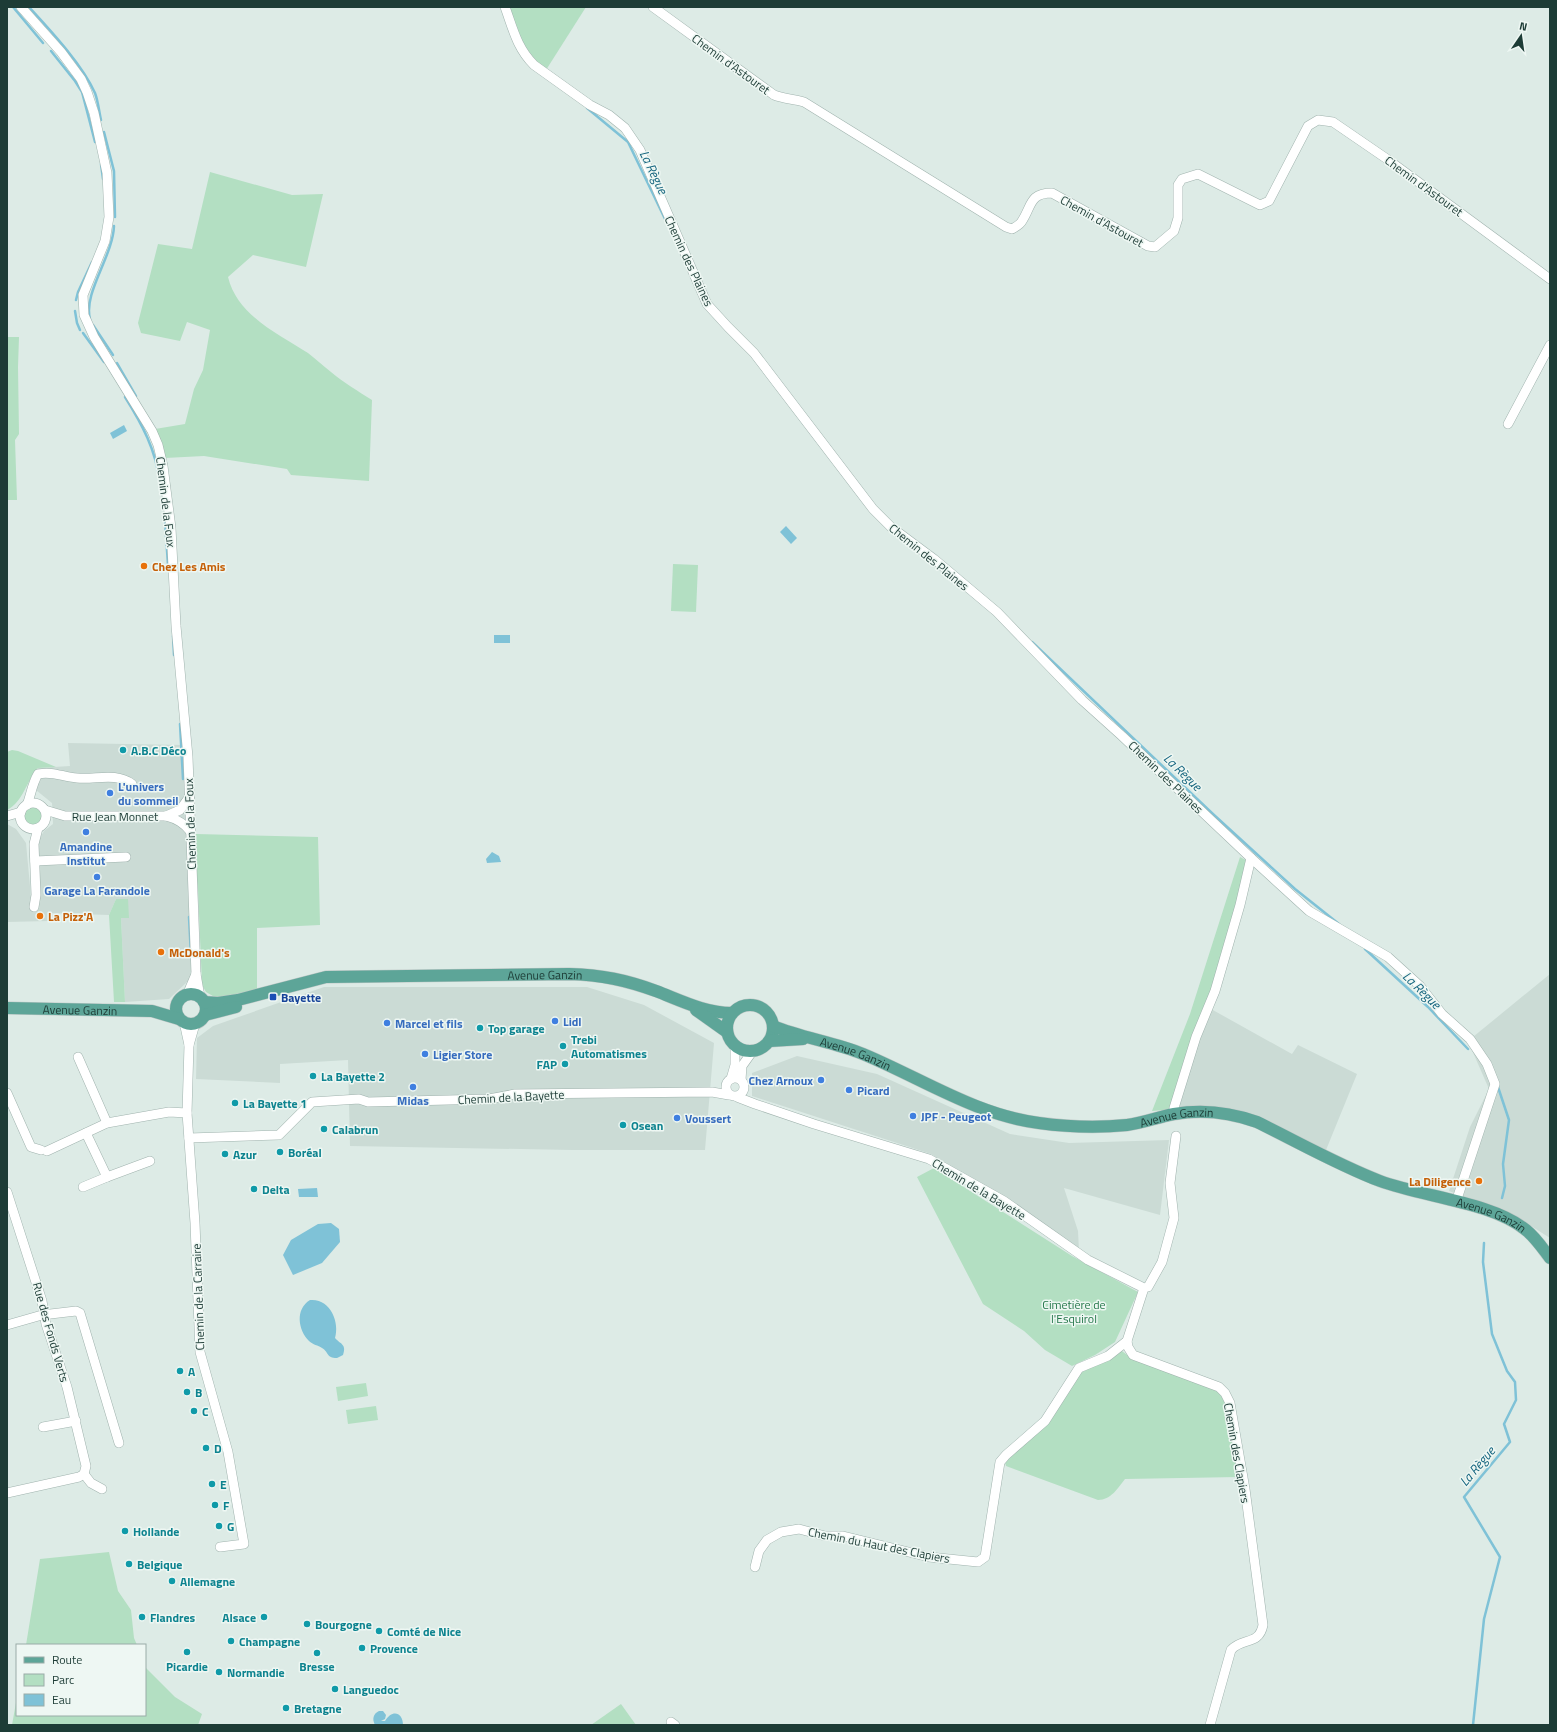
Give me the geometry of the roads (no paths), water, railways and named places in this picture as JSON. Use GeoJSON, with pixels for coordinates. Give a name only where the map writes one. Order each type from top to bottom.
{"type":"FeatureCollection","features":[{"type":"Feature","properties":{"kind":"main road","name":"Avenue Ganzin"},"geometry":{"type":"LineString","coordinates":[[202,999],[218,1003],[238,1000],[326,977],[589,975],[609,977],[630,983],[690,1006],[721,1013],[732,1013]]}},
{"type":"Feature","properties":{"kind":"main road","name":"Avenue Ganzin"},"geometry":{"type":"LineString","coordinates":[[205,1015],[323,984],[394,977]]}},
{"type":"Feature","properties":{"kind":"main road"},"geometry":{"type":"LineString","coordinates":[[191,994],[202,999],[206,1010],[205,1015],[201,1020],[186,1022],[177,1014],[177,1003],[181,998],[191,994]]}},
{"type":"Feature","properties":{"kind":"main road","name":"Avenue Ganzin"},"geometry":{"type":"LineString","coordinates":[[152,1011],[177,1003]]}},
{"type":"Feature","properties":{"kind":"main road","name":"Avenue Ganzin"},"geometry":{"type":"LineString","coordinates":[[690,1006],[727,1032]]}},
{"type":"Feature","properties":{"kind":"main road"},"geometry":{"type":"LineString","coordinates":[[745,1006],[756,1006],[767,1012],[771,1018],[773,1026],[770,1041],[765,1046],[752,1052],[735,1046],[731,1042],[727,1032],[727,1025],[732,1013],[738,1008],[745,1006]]}},
{"type":"Feature","properties":{"kind":"main road","name":"Avenue Ganzin"},"geometry":{"type":"LineString","coordinates":[[7,1008],[152,1011],[186,1022]]}},
{"type":"Feature","properties":{"kind":"main road","name":"Avenue Ganzin"},"geometry":{"type":"LineString","coordinates":[[773,1026],[860,1053],[891,1066],[967,1103],[1014,1119],[1059,1125],[1096,1126],[1128,1125],[1174,1114],[1208,1111],[1241,1116],[1257,1122],[1358,1172],[1397,1186],[1505,1217],[1550,1246]]}},
{"type":"Feature","properties":{"kind":"main road","name":"Avenue Ganzin"},"geometry":{"type":"LineString","coordinates":[[770,1041],[813,1039]]}},
{"type":"Feature","properties":{"kind":"main road","name":"Avenue Ganzin"},"geometry":{"type":"LineString","coordinates":[[1531,1234],[1550,1258]]}},
{"type":"Feature","properties":{"kind":"street","name":"Chemin de la Foux"},"geometry":{"type":"LineString","coordinates":[[21,7],[61,52],[81,79],[94,113],[107,173],[109,216],[105,241],[83,295],[84,315],[94,337],[152,431],[158,445],[163,466],[172,528],[176,626],[190,796],[196,974],[202,999]]}},
{"type":"Feature","properties":{"kind":"street","name":"Chemin des Plaines"},"geometry":{"type":"LineString","coordinates":[[505,7],[518,46],[527,58],[534,65],[590,105],[609,115],[625,128],[640,150],[708,304],[754,353],[870,505],[891,527],[934,559],[997,612],[1082,700],[1250,858],[1309,911],[1388,957],[1420,986],[1442,1014],[1470,1039],[1487,1064],[1495,1084],[1456,1202]]}},
{"type":"Feature","properties":{"kind":"street","name":"Chemin d'Astouret"},"geometry":{"type":"LineString","coordinates":[[653,7],[774,95],[804,102],[1006,227],[1012,229],[1021,223],[1035,197],[1043,193],[1052,193],[1148,246],[1155,247],[1174,231],[1178,218],[1178,185],[1182,179],[1198,174],[1260,205],[1269,201],[1308,126],[1318,120],[1333,122],[1387,159],[1550,279]]}},
{"type":"Feature","properties":{"kind":"street"},"geometry":{"type":"LineString","coordinates":[[1508,424],[1550,346]]}},
{"type":"Feature","properties":{"kind":"street"},"geometry":{"type":"LineString","coordinates":[[34,907],[36,895],[34,844],[23,813],[33,791],[33,782],[38,774],[49,772],[76,778],[118,778],[132,784]]}},
{"type":"Feature","properties":{"kind":"street"},"geometry":{"type":"LineString","coordinates":[[33,791],[46,817],[34,844]]}},
{"type":"Feature","properties":{"kind":"street","name":"Rue Jean Monnet"},"geometry":{"type":"LineString","coordinates":[[166,816],[180,810],[190,796]]}},
{"type":"Feature","properties":{"kind":"street"},"geometry":{"type":"LineString","coordinates":[[7,817],[23,813],[32,803],[41,807]]}},
{"type":"Feature","properties":{"kind":"street","name":"Rue Jean Monnet"},"geometry":{"type":"LineString","coordinates":[[41,807],[65,816],[166,816],[177,819],[191,832]]}},
{"type":"Feature","properties":{"kind":"street"},"geometry":{"type":"LineString","coordinates":[[178,811],[188,817],[190,821]]}},
{"type":"Feature","properties":{"kind":"street","name":"Rue Jean Monnet"},"geometry":{"type":"LineString","coordinates":[[41,826],[65,816]]}},
{"type":"Feature","properties":{"kind":"street"},"geometry":{"type":"LineString","coordinates":[[28,828],[41,826]]}},
{"type":"Feature","properties":{"kind":"street"},"geometry":{"type":"LineString","coordinates":[[35,861],[126,857]]}},
{"type":"Feature","properties":{"kind":"street"},"geometry":{"type":"LineString","coordinates":[[1174,1114],[1174,1108],[1190,1056],[1213,996],[1224,960],[1240,905],[1250,858]]}},
{"type":"Feature","properties":{"kind":"street","name":"Chemin de la Foux"},"geometry":{"type":"LineString","coordinates":[[187,995],[196,974]]}},
{"type":"Feature","properties":{"kind":"street","name":"Chemin de la Carraire"},"geometry":{"type":"LineString","coordinates":[[186,1022],[189,1045],[187,1113],[195,1223],[200,1352],[228,1452],[244,1544],[220,1547]]}},
{"type":"Feature","properties":{"kind":"street"},"geometry":{"type":"LineString","coordinates":[[735,1046],[733,1089],[744,1084],[741,1080],[742,1066],[752,1052]]}},
{"type":"Feature","properties":{"kind":"street"},"geometry":{"type":"LineString","coordinates":[[78,1057],[107,1123]]}},
{"type":"Feature","properties":{"kind":"street","name":"Chemin de la Bayette"},"geometry":{"type":"LineString","coordinates":[[189,1138],[279,1135],[312,1102],[359,1099],[368,1102],[489,1099],[515,1094],[712,1092],[733,1089],[755,1104],[929,1159],[1004,1201],[1088,1260],[1144,1288]]}},
{"type":"Feature","properties":{"kind":"street"},"geometry":{"type":"LineString","coordinates":[[7,1093],[31,1147],[44,1151],[107,1123],[169,1112],[187,1113]]}},
{"type":"Feature","properties":{"kind":"street"},"geometry":{"type":"LineString","coordinates":[[86,1133],[107,1177]]}},
{"type":"Feature","properties":{"kind":"street"},"geometry":{"type":"LineString","coordinates":[[1127,1340],[1144,1288],[1148,1286],[1162,1262],[1174,1218],[1170,1183],[1176,1136]]}},
{"type":"Feature","properties":{"kind":"street"},"geometry":{"type":"LineString","coordinates":[[83,1187],[150,1160]]}},
{"type":"Feature","properties":{"kind":"street","name":"Rue des Fonds Verts"},"geometry":{"type":"LineString","coordinates":[[7,1192],[42,1301],[46,1324],[67,1387],[86,1466],[84,1474]]}},
{"type":"Feature","properties":{"kind":"street"},"geometry":{"type":"LineString","coordinates":[[7,1325],[45,1314],[76,1311],[80,1313],[119,1443]]}},
{"type":"Feature","properties":{"kind":"street","name":"Chemin du Haut des Clapiers"},"geometry":{"type":"LineString","coordinates":[[755,1567],[759,1551],[767,1540],[781,1532],[799,1529],[812,1534],[851,1538],[929,1557],[978,1562],[985,1557],[1000,1462],[1045,1421],[1079,1368],[1108,1356],[1127,1340]]}},
{"type":"Feature","properties":{"kind":"street","name":"Chemin des Clapiers"},"geometry":{"type":"LineString","coordinates":[[1127,1340],[1128,1347],[1133,1355],[1219,1387],[1225,1393],[1230,1403],[1245,1489],[1263,1625],[1262,1632],[1258,1638],[1234,1646],[1231,1650],[1210,1725]]}},
{"type":"Feature","properties":{"kind":"street"},"geometry":{"type":"LineString","coordinates":[[43,1427],[76,1421]]}},
{"type":"Feature","properties":{"kind":"street"},"geometry":{"type":"LineString","coordinates":[[7,1493],[79,1477],[84,1474],[91,1483],[102,1489]]}},
{"type":"Feature","properties":{"kind":"water"},"geometry":{"type":"Polygon","coordinates":[[[124,425],[127,431],[113,439],[110,433],[124,425]]]}},
{"type":"Feature","properties":{"kind":"water"},"geometry":{"type":"Polygon","coordinates":[[[786,526],[797,538],[791,544],[780,532],[786,526]]]}},
{"type":"Feature","properties":{"kind":"water"},"geometry":{"type":"Polygon","coordinates":[[[494,635],[510,635],[510,643],[494,643],[494,635]]]}},
{"type":"Feature","properties":{"kind":"water"},"geometry":{"type":"Polygon","coordinates":[[[492,852],[499,856],[501,862],[487,863],[486,859],[492,852]]]}},
{"type":"Feature","properties":{"kind":"water"},"geometry":{"type":"Polygon","coordinates":[[[317,1188],[318,1197],[299,1197],[298,1189],[317,1188]]]}},
{"type":"Feature","properties":{"kind":"water"},"geometry":{"type":"Polygon","coordinates":[[[331,1223],[339,1229],[340,1242],[322,1263],[293,1275],[283,1255],[291,1240],[318,1224],[331,1223]]]}},
{"type":"Feature","properties":{"kind":"water"},"geometry":{"type":"Polygon","coordinates":[[[310,1300],[317,1300],[323,1303],[332,1312],[336,1325],[335,1338],[344,1346],[343,1355],[337,1358],[329,1356],[324,1350],[311,1342],[302,1331],[300,1314],[305,1304],[310,1300]]]}},
{"type":"Feature","properties":{"kind":"water"},"geometry":{"type":"Polygon","coordinates":[[[379,1711],[383,1711],[386,1715],[385,1719],[381,1721],[385,1721],[391,1715],[397,1714],[401,1717],[403,1725],[375,1725],[374,1717],[379,1711]]]}},
{"type":"Feature","properties":{"kind":"waterway"},"geometry":{"type":"LineString","coordinates":[[13,7],[43,43]]}},
{"type":"Feature","properties":{"kind":"waterway"},"geometry":{"type":"LineString","coordinates":[[29,7],[65,48],[82,71],[95,93],[101,120]]}},
{"type":"Feature","properties":{"kind":"waterway"},"geometry":{"type":"LineString","coordinates":[[51,51],[82,92],[95,142]]}},
{"type":"Feature","properties":{"kind":"waterway","name":"La Règue"},"geometry":{"type":"LineString","coordinates":[[587,108],[628,142],[666,221]]}},
{"type":"Feature","properties":{"kind":"waterway"},"geometry":{"type":"LineString","coordinates":[[104,132],[114,171],[115,217]]}},
{"type":"Feature","properties":{"kind":"waterway"},"geometry":{"type":"LineString","coordinates":[[101,164],[103,179]]}},
{"type":"Feature","properties":{"kind":"waterway"},"geometry":{"type":"LineString","coordinates":[[90,319],[89,309],[94,286],[109,250],[114,226]]}},
{"type":"Feature","properties":{"kind":"waterway"},"geometry":{"type":"LineString","coordinates":[[76,300],[78,292],[92,262]]}},
{"type":"Feature","properties":{"kind":"waterway"},"geometry":{"type":"LineString","coordinates":[[75,311],[80,330]]}},
{"type":"Feature","properties":{"kind":"waterway"},"geometry":{"type":"LineString","coordinates":[[93,325],[113,355]]}},
{"type":"Feature","properties":{"kind":"waterway"},"geometry":{"type":"LineString","coordinates":[[83,333],[104,362]]}},
{"type":"Feature","properties":{"kind":"waterway"},"geometry":{"type":"LineString","coordinates":[[117,363],[136,396]]}},
{"type":"Feature","properties":{"kind":"waterway"},"geometry":{"type":"LineString","coordinates":[[125,397],[137,417],[152,448],[160,483]]}},
{"type":"Feature","properties":{"kind":"waterway"},"geometry":{"type":"LineString","coordinates":[[165,521],[168,565]]}},
{"type":"Feature","properties":{"kind":"waterway"},"geometry":{"type":"LineString","coordinates":[[173,636],[174,655]]}},
{"type":"Feature","properties":{"kind":"waterway","name":"La Règue"},"geometry":{"type":"LineString","coordinates":[[1032,642],[1214,815],[1295,889],[1339,924]]}},
{"type":"Feature","properties":{"kind":"waterway"},"geometry":{"type":"LineString","coordinates":[[180,724],[183,779]]}},
{"type":"Feature","properties":{"kind":"waterway"},"geometry":{"type":"LineString","coordinates":[[189,917],[191,956]]}},
{"type":"Feature","properties":{"kind":"waterway","name":"La Règue"},"geometry":{"type":"LineString","coordinates":[[1365,949],[1428,1007],[1468,1049]]}},
{"type":"Feature","properties":{"kind":"waterway","name":"La Règue"},"geometry":{"type":"LineString","coordinates":[[1498,1087],[1509,1120],[1503,1164],[1505,1186],[1502,1198]]}},
{"type":"Feature","properties":{"kind":"waterway","name":"La Règue"},"geometry":{"type":"LineString","coordinates":[[1473,1725],[1484,1619],[1500,1557],[1464,1497],[1510,1442],[1504,1424],[1516,1400],[1515,1382],[1507,1371],[1492,1334],[1483,1262],[1484,1243]]}},
{"type":"Feature","properties":{"kind":"place","name":"Chez Les Amis"},"geometry":{"type":"Point","coordinates":[144,566]}},
{"type":"Feature","properties":{"kind":"place","name":"A.B.C Déco"},"geometry":{"type":"Point","coordinates":[123,750]}},
{"type":"Feature","properties":{"kind":"place","name":"L'univers du sommeil"},"geometry":{"type":"Point","coordinates":[110,793]}},
{"type":"Feature","properties":{"kind":"place","name":"Amandine Institut"},"geometry":{"type":"Point","coordinates":[86,832]}},
{"type":"Feature","properties":{"kind":"place","name":"Garage La Farandole"},"geometry":{"type":"Point","coordinates":[97,877]}},
{"type":"Feature","properties":{"kind":"place","name":"La Pizz'A"},"geometry":{"type":"Point","coordinates":[40,916]}},
{"type":"Feature","properties":{"kind":"place","name":"McDonald's"},"geometry":{"type":"Point","coordinates":[161,952]}},
{"type":"Feature","properties":{"kind":"place","name":"Bayette"},"geometry":{"type":"Point","coordinates":[273,997]}},
{"type":"Feature","properties":{"kind":"place","name":"Lidl"},"geometry":{"type":"Point","coordinates":[555,1021]}},
{"type":"Feature","properties":{"kind":"place","name":"Marcel et fils"},"geometry":{"type":"Point","coordinates":[387,1023]}},
{"type":"Feature","properties":{"kind":"place","name":"Top garage"},"geometry":{"type":"Point","coordinates":[480,1028]}},
{"type":"Feature","properties":{"kind":"place","name":"Trebi Automatismes"},"geometry":{"type":"Point","coordinates":[563,1046]}},
{"type":"Feature","properties":{"kind":"place","name":"Ligier Store"},"geometry":{"type":"Point","coordinates":[425,1054]}},
{"type":"Feature","properties":{"kind":"place","name":"FAP"},"geometry":{"type":"Point","coordinates":[565,1064]}},
{"type":"Feature","properties":{"kind":"place","name":"La Bayette 2"},"geometry":{"type":"Point","coordinates":[313,1076]}},
{"type":"Feature","properties":{"kind":"place","name":"Chez Arnoux"},"geometry":{"type":"Point","coordinates":[821,1080]}},
{"type":"Feature","properties":{"kind":"place","name":"Midas"},"geometry":{"type":"Point","coordinates":[413,1087]}},
{"type":"Feature","properties":{"kind":"place","name":"Picard"},"geometry":{"type":"Point","coordinates":[849,1090]}},
{"type":"Feature","properties":{"kind":"place","name":"La Bayette 1"},"geometry":{"type":"Point","coordinates":[235,1103]}},
{"type":"Feature","properties":{"kind":"place","name":"JPF - Peugeot"},"geometry":{"type":"Point","coordinates":[913,1116]}},
{"type":"Feature","properties":{"kind":"place","name":"Voussert"},"geometry":{"type":"Point","coordinates":[677,1118]}},
{"type":"Feature","properties":{"kind":"place","name":"Osean"},"geometry":{"type":"Point","coordinates":[623,1125]}},
{"type":"Feature","properties":{"kind":"place","name":"Calabrun"},"geometry":{"type":"Point","coordinates":[324,1129]}},
{"type":"Feature","properties":{"kind":"place","name":"Boréal"},"geometry":{"type":"Point","coordinates":[280,1152]}},
{"type":"Feature","properties":{"kind":"place","name":"Azur"},"geometry":{"type":"Point","coordinates":[225,1154]}},
{"type":"Feature","properties":{"kind":"place","name":"La Diligence"},"geometry":{"type":"Point","coordinates":[1479,1181]}},
{"type":"Feature","properties":{"kind":"place","name":"Delta"},"geometry":{"type":"Point","coordinates":[254,1189]}},
{"type":"Feature","properties":{"kind":"place","name":"A"},"geometry":{"type":"Point","coordinates":[180,1371]}},
{"type":"Feature","properties":{"kind":"place","name":"B"},"geometry":{"type":"Point","coordinates":[187,1392]}},
{"type":"Feature","properties":{"kind":"place","name":"C"},"geometry":{"type":"Point","coordinates":[194,1411]}},
{"type":"Feature","properties":{"kind":"place","name":"D"},"geometry":{"type":"Point","coordinates":[206,1448]}},
{"type":"Feature","properties":{"kind":"place","name":"E"},"geometry":{"type":"Point","coordinates":[212,1484]}},
{"type":"Feature","properties":{"kind":"place","name":"F"},"geometry":{"type":"Point","coordinates":[215,1505]}},
{"type":"Feature","properties":{"kind":"place","name":"G"},"geometry":{"type":"Point","coordinates":[219,1526]}},
{"type":"Feature","properties":{"kind":"place","name":"Hollande"},"geometry":{"type":"Point","coordinates":[125,1531]}},
{"type":"Feature","properties":{"kind":"place","name":"Belgique"},"geometry":{"type":"Point","coordinates":[129,1564]}},
{"type":"Feature","properties":{"kind":"place","name":"Allemagne"},"geometry":{"type":"Point","coordinates":[172,1581]}},
{"type":"Feature","properties":{"kind":"place","name":"Flandres"},"geometry":{"type":"Point","coordinates":[142,1617]}},
{"type":"Feature","properties":{"kind":"place","name":"Alsace"},"geometry":{"type":"Point","coordinates":[264,1617]}},
{"type":"Feature","properties":{"kind":"place","name":"Bourgogne"},"geometry":{"type":"Point","coordinates":[307,1624]}},
{"type":"Feature","properties":{"kind":"place","name":"Comté de Nice"},"geometry":{"type":"Point","coordinates":[379,1631]}},
{"type":"Feature","properties":{"kind":"place","name":"Champagne"},"geometry":{"type":"Point","coordinates":[231,1641]}},
{"type":"Feature","properties":{"kind":"place","name":"Provence"},"geometry":{"type":"Point","coordinates":[362,1648]}},
{"type":"Feature","properties":{"kind":"place","name":"Picardie"},"geometry":{"type":"Point","coordinates":[187,1652]}},
{"type":"Feature","properties":{"kind":"place","name":"Bresse"},"geometry":{"type":"Point","coordinates":[317,1653]}},
{"type":"Feature","properties":{"kind":"place","name":"Normandie"},"geometry":{"type":"Point","coordinates":[219,1672]}},
{"type":"Feature","properties":{"kind":"place","name":"Languedoc"},"geometry":{"type":"Point","coordinates":[335,1689]}},
{"type":"Feature","properties":{"kind":"place","name":"Bretagne"},"geometry":{"type":"Point","coordinates":[286,1708]}},
{"type":"Feature","properties":{"kind":"park label","name":"Cimetière de l'Esquirol"},"geometry":{"type":"Point","coordinates":[1074,1311]}}]}
